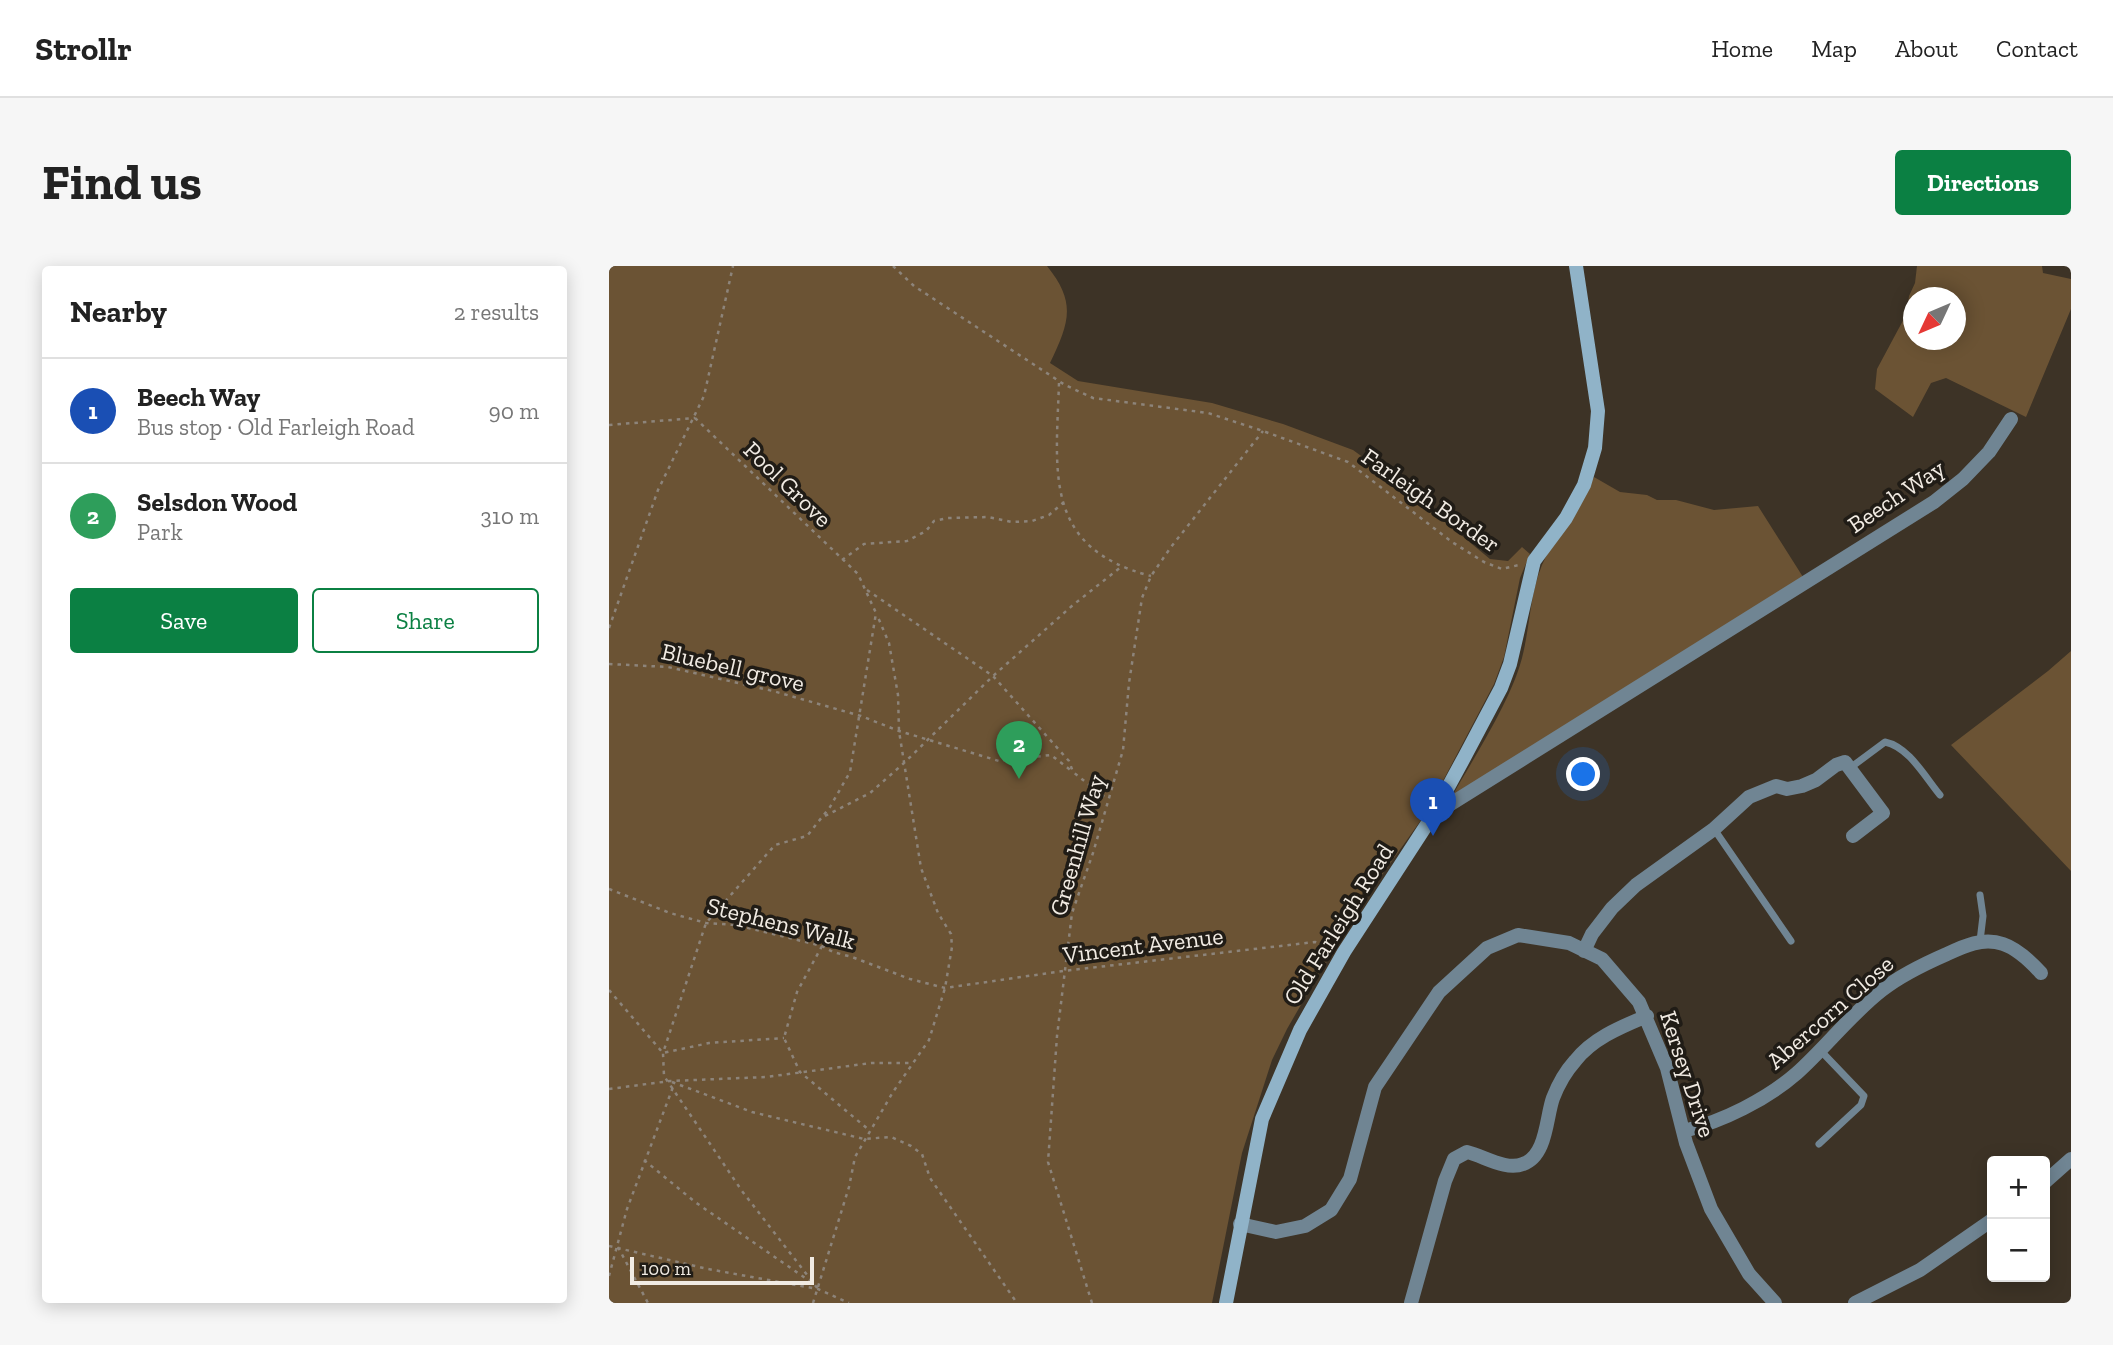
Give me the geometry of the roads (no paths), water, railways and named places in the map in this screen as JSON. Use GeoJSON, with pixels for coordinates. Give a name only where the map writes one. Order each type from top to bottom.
{"type":"FeatureCollection","features":[{"type":"Feature","properties":{"kind":"street","name":"Old Farleigh Road"},"geometry":{"type":"LineString","coordinates":[[1226,1303],[1262,1119],[1300,1030],[1344,952],[1433,816],[1500,688],[1510,664],[1534,561],[1566,518],[1584,485],[1595,448],[1598,411],[1576,266]]}},
{"type":"Feature","properties":{"kind":"street","name":"Beech Way"},"geometry":{"type":"LineString","coordinates":[[1433,816],[1934,502],[1963,479],[1989,452],[2011,419]]}},
{"type":"Feature","properties":{"kind":"street"},"geometry":{"type":"LineString","coordinates":[[1584,951],[1592,934],[1612,908],[1636,885],[1714,829],[1749,797],[1776,786],[1787,789],[1802,786],[1845,762],[1883,813],[1853,836]]}},
{"type":"Feature","properties":{"kind":"street","name":"Kersey Drive"},"geometry":{"type":"LineString","coordinates":[[1240,1224],[1276,1232],[1305,1226],[1331,1210],[1350,1179],[1375,1087],[1439,992],[1487,948],[1518,936],[1569,943],[1602,959],[1639,1002],[1667,1068],[1684,1131],[1711,1209],[1749,1274],[1775,1303]]}},
{"type":"Feature","properties":{"kind":"street"},"geometry":{"type":"LineString","coordinates":[[1980,941],[2004,944],[2027,958],[2041,973]]}},
{"type":"Feature","properties":{"kind":"street","name":"Abercorn Close"},"geometry":{"type":"LineString","coordinates":[[1684,1131],[1705,1126],[1765,1097],[1797,1073],[1881,991],[1916,968],[1980,941]]}},
{"type":"Feature","properties":{"kind":"street"},"geometry":{"type":"LineString","coordinates":[[1411,1303],[1445,1181],[1454,1159],[1467,1152],[1485,1156],[1506,1166],[1529,1161],[1539,1148],[1559,1086],[1576,1059],[1605,1035],[1647,1016]]}},
{"type":"Feature","properties":{"kind":"street"},"geometry":{"type":"LineString","coordinates":[[2050,1178],[2071,1159]]}},
{"type":"Feature","properties":{"kind":"street"},"geometry":{"type":"LineString","coordinates":[[1855,1303],[1920,1270],[1987,1223]]}},
{"type":"Feature","properties":{"kind":"lane"},"geometry":{"type":"LineString","coordinates":[[1850,769],[1885,742],[1896,744],[1940,795]]}},
{"type":"Feature","properties":{"kind":"lane"},"geometry":{"type":"LineString","coordinates":[[1714,829],[1791,940]]}},
{"type":"Feature","properties":{"kind":"lane"},"geometry":{"type":"LineString","coordinates":[[1980,895],[1983,916],[1980,941]]}},
{"type":"Feature","properties":{"kind":"lane"},"geometry":{"type":"LineString","coordinates":[[1819,1144],[1864,1100],[1861,1091],[1820,1050]]}},
{"type":"Feature","properties":{"kind":"place","name":"Selsdon Wood"},"geometry":{"type":"Point","coordinates":[1019,779]}},
{"type":"Feature","properties":{"kind":"place","name":"Beech Way"},"geometry":{"type":"Point","coordinates":[1433,836]}}]}
